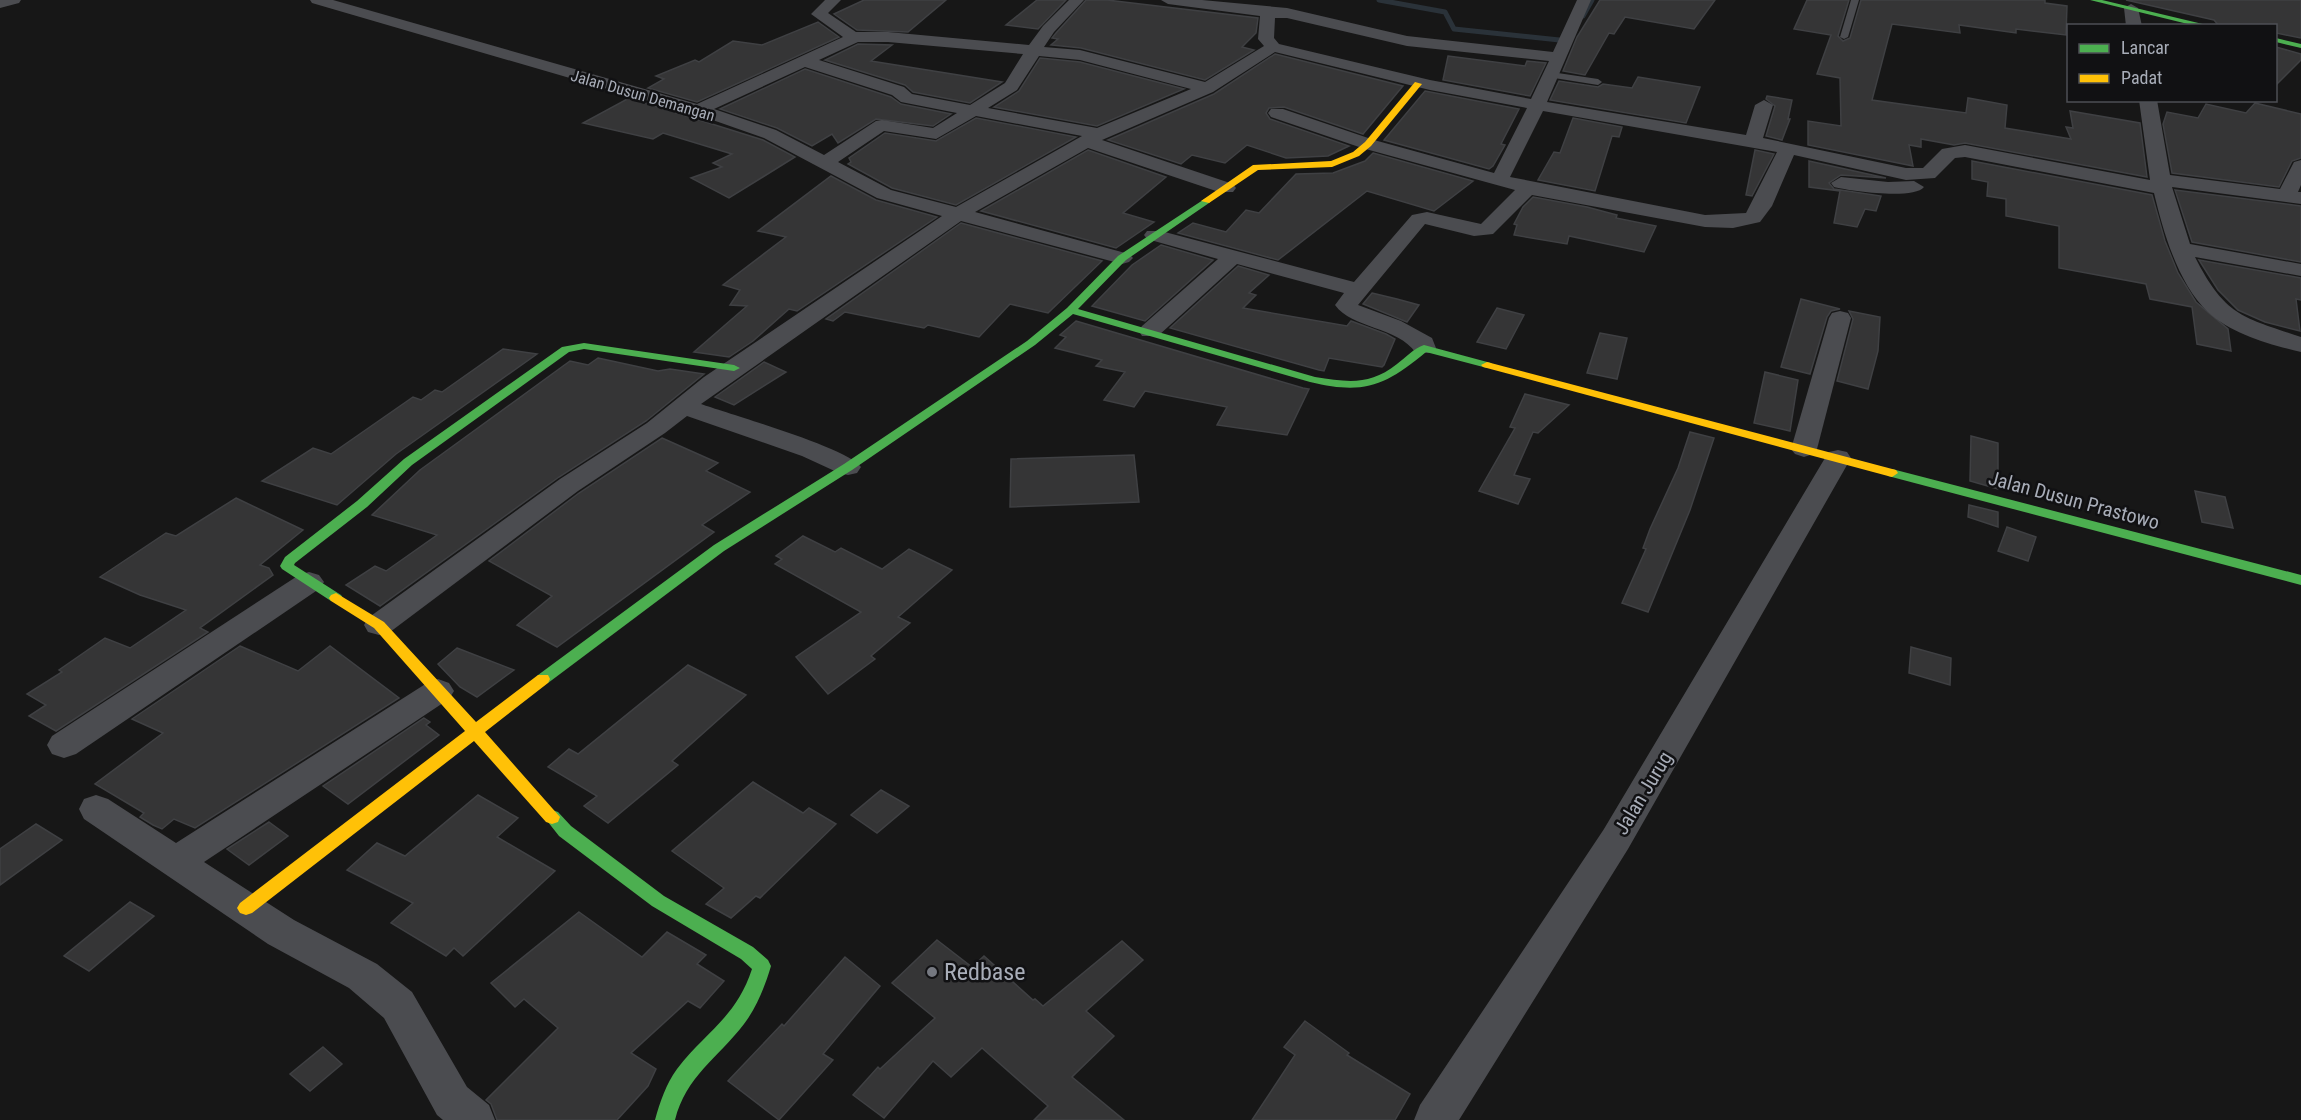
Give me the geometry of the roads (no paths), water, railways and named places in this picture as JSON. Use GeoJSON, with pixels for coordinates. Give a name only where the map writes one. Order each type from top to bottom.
{"type":"FeatureCollection","features":[{"type":"Feature","properties":{"kind":"street"},"geometry":{"type":"LineString","coordinates":[[0,4],[14,0]]}},
{"type":"Feature","properties":{"kind":"street","name":"Jalan Dusun Demangan"},"geometry":{"type":"LineString","coordinates":[[317,0],[698,110],[770,134],[876,191],[1122,258]]}},
{"type":"Feature","properties":{"kind":"street"},"geometry":{"type":"LineString","coordinates":[[834,0],[819,14],[852,37],[1080,55],[1207,88]]}},
{"type":"Feature","properties":{"kind":"street"},"geometry":{"type":"LineString","coordinates":[[825,162],[876,127],[892,125],[936,134],[975,111],[1011,86],[1057,18],[1077,0]]}},
{"type":"Feature","properties":{"kind":"street"},"geometry":{"type":"LineString","coordinates":[[1168,0],[1301,15],[1407,41],[1563,46]]}},
{"type":"Feature","properties":{"kind":"street"},"geometry":{"type":"LineString","coordinates":[[2093,0],[2199,24]]}},
{"type":"Feature","properties":{"kind":"street"},"geometry":{"type":"LineString","coordinates":[[1499,181],[1538,104],[1563,46],[1587,3]]}},
{"type":"Feature","properties":{"kind":"street"},"geometry":{"type":"LineString","coordinates":[[2131,8],[2134,24]]}},
{"type":"Feature","properties":{"kind":"street"},"geometry":{"type":"LineString","coordinates":[[1268,13],[1266,39],[1273,47],[1418,84],[1788,147],[1919,175],[1928,174],[1949,153],[1965,151],[2160,183],[2293,197],[2301,166]]}},
{"type":"Feature","properties":{"kind":"street"},"geometry":{"type":"LineString","coordinates":[[698,110],[846,44],[852,37]]}},
{"type":"Feature","properties":{"kind":"street"},"geometry":{"type":"LineString","coordinates":[[2277,40],[2301,46]]}},
{"type":"Feature","properties":{"kind":"street"},"geometry":{"type":"LineString","coordinates":[[379,625],[569,485],[656,428],[734,368],[958,214],[1093,137],[1207,88],[1273,47]]}},
{"type":"Feature","properties":{"kind":"street"},"geometry":{"type":"LineString","coordinates":[[807,62],[898,92],[907,98],[1093,137],[1226,188]]}},
{"type":"Feature","properties":{"kind":"street"},"geometry":{"type":"LineString","coordinates":[[246,908],[652,595],[789,502],[848,467],[988,374],[1071,310],[1122,258],[1154,235],[1256,167],[1332,164],[1356,154],[1368,144],[1418,84]]}},
{"type":"Feature","properties":{"kind":"street"},"geometry":{"type":"LineString","coordinates":[[2148,102],[2160,183],[2179,248],[2207,299],[2219,311],[2301,345]]}},
{"type":"Feature","properties":{"kind":"street"},"geometry":{"type":"LineString","coordinates":[[1753,141],[1764,105]]}},
{"type":"Feature","properties":{"kind":"street"},"geometry":{"type":"LineString","coordinates":[[1277,113],[1368,144],[1499,181],[1705,221],[1733,222],[1753,218],[1762,206],[1788,147]]}},
{"type":"Feature","properties":{"kind":"street"},"geometry":{"type":"LineString","coordinates":[[1841,183],[1904,189],[1914,187],[1919,175]]}},
{"type":"Feature","properties":{"kind":"street"},"geometry":{"type":"LineString","coordinates":[[1071,310],[1314,380],[1353,387],[1379,385],[1424,348],[1424,343],[1411,335],[1346,307],[1358,290],[1419,219],[1427,218],[1474,230],[1486,230],[1528,188]]}},
{"type":"Feature","properties":{"kind":"street"},"geometry":{"type":"LineString","coordinates":[[1154,235],[1358,290]]}},
{"type":"Feature","properties":{"kind":"street"},"geometry":{"type":"LineString","coordinates":[[2179,248],[2301,270]]}},
{"type":"Feature","properties":{"kind":"street"},"geometry":{"type":"LineString","coordinates":[[1150,331],[1233,256]]}},
{"type":"Feature","properties":{"kind":"street"},"geometry":{"type":"LineString","coordinates":[[1804,449],[1840,318]]}},
{"type":"Feature","properties":{"kind":"street"},"geometry":{"type":"LineString","coordinates":[[664,1120],[670,1092],[679,1076],[735,1022],[755,992],[762,966],[747,953],[657,901],[565,831],[379,625],[291,571],[287,566],[290,560],[417,455],[566,349],[584,346],[734,368]]}},
{"type":"Feature","properties":{"kind":"street","name":"Jalan Dusun Prastowo"},"geometry":{"type":"LineString","coordinates":[[1424,348],[2301,580]]}},
{"type":"Feature","properties":{"kind":"street"},"geometry":{"type":"LineString","coordinates":[[683,406],[811,451],[848,467]]}},
{"type":"Feature","properties":{"kind":"street","name":"Jalan Jurug"},"geometry":{"type":"LineString","coordinates":[[1435,1120],[1616,839],[1838,458]]}},
{"type":"Feature","properties":{"kind":"street"},"geometry":{"type":"LineString","coordinates":[[64,745],[309,582]]}},
{"type":"Feature","properties":{"kind":"street"},"geometry":{"type":"LineString","coordinates":[[175,862],[438,691]]}},
{"type":"Feature","properties":{"kind":"street"},"geometry":{"type":"LineString","coordinates":[[96,809],[281,932],[363,976],[398,1005],[417,1035],[452,1101],[474,1120]]}},
{"type":"Feature","properties":{"kind":"lane"},"geometry":{"type":"LineString","coordinates":[[1844,37],[1855,0]]}},
{"type":"Feature","properties":{"kind":"lane"},"geometry":{"type":"LineString","coordinates":[[1551,75],[1598,82]]}},
{"type":"Feature","properties":{"kind":"waterway"},"geometry":{"type":"LineString","coordinates":[[1379,0],[1445,12],[1454,29],[1569,41]]}},
{"type":"Feature","properties":{"kind":"waterway"},"geometry":{"type":"LineString","coordinates":[[1583,16],[1592,0]]}},
{"type":"Feature","properties":{"kind":"place","name":"Redbase"},"geometry":{"type":"Point","coordinates":[932,972]}}]}
